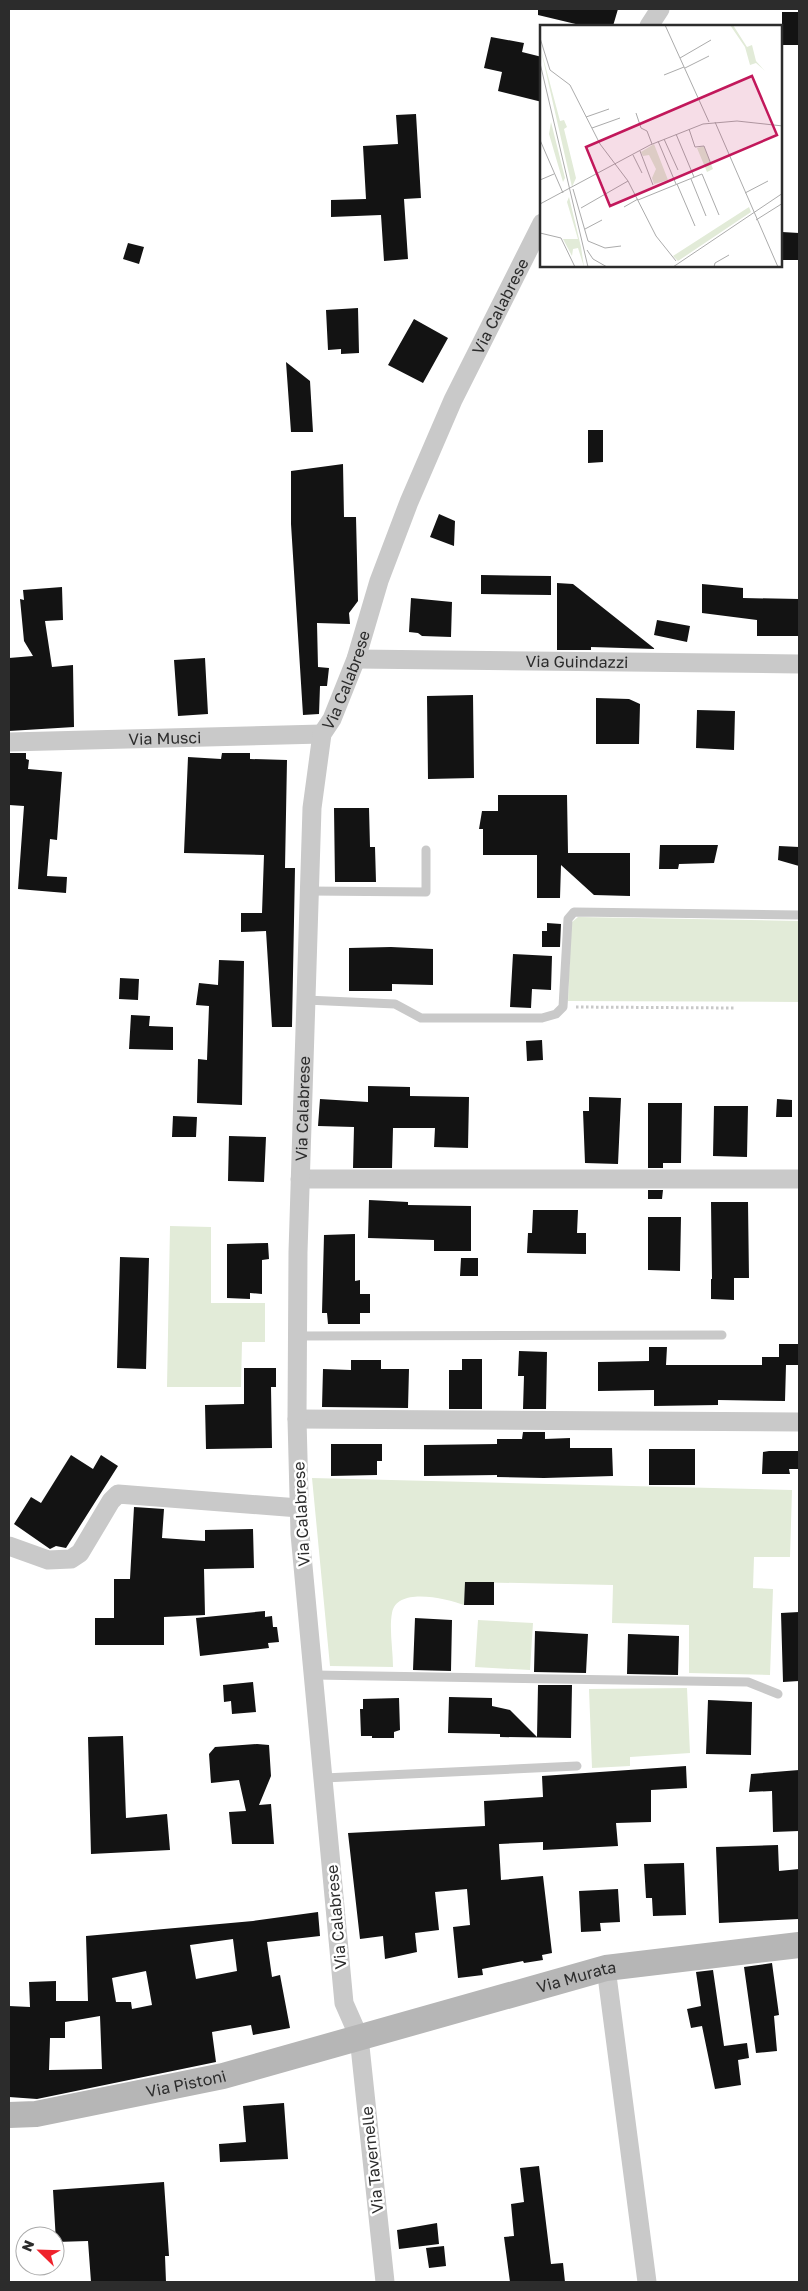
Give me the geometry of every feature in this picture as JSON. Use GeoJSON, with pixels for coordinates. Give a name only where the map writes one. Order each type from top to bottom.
{"type":"FeatureCollection","features":[{"type":"Feature","properties":{"kind":"street"},"geometry":{"type":"LineString","coordinates":[[650,25],[660,9]]}},
{"type":"Feature","properties":{"kind":"street","name":"Via Calabrese"},"geometry":{"type":"LineString","coordinates":[[359,2037],[344,2003],[299,1508],[296,1420],[297,1336],[312,808],[322,734],[332,719],[356,659],[379,581],[409,502],[453,400],[540,227]]}},
{"type":"Feature","properties":{"kind":"street","name":"Via Guindazzi"},"geometry":{"type":"LineString","coordinates":[[356,659],[799,664]]}},
{"type":"Feature","properties":{"kind":"street","name":"Via Musci"},"geometry":{"type":"LineString","coordinates":[[9,742],[322,734]]}},
{"type":"Feature","properties":{"kind":"street"},"geometry":{"type":"LineString","coordinates":[[300,1179],[799,1179]]}},
{"type":"Feature","properties":{"kind":"street"},"geometry":{"type":"LineString","coordinates":[[296,1420],[799,1422]]}},
{"type":"Feature","properties":{"kind":"street"},"geometry":{"type":"LineString","coordinates":[[9,1546],[48,1560],[70,1559],[80,1554],[111,1501],[118,1494],[299,1508]]}},
{"type":"Feature","properties":{"kind":"street","name":"Via Murata"},"geometry":{"type":"LineString","coordinates":[[359,2037],[606,1968],[799,1945]]}},
{"type":"Feature","properties":{"kind":"street"},"geometry":{"type":"LineString","coordinates":[[606,1968],[647,2282]]}},
{"type":"Feature","properties":{"kind":"street","name":"Via Pistoni"},"geometry":{"type":"LineString","coordinates":[[9,2115],[36,2114],[224,2076],[359,2037]]}},
{"type":"Feature","properties":{"kind":"street","name":"Via Tavernelle"},"geometry":{"type":"LineString","coordinates":[[359,2037],[385,2282]]}},
{"type":"Feature","properties":{"kind":"lane"},"geometry":{"type":"LineString","coordinates":[[309,891],[426,892],[426,850]]}},
{"type":"Feature","properties":{"kind":"lane"},"geometry":{"type":"LineString","coordinates":[[306,1000],[395,1004],[421,1018],[542,1018],[556,1014],[562,1007],[568,919],[574,912],[799,915]]}},
{"type":"Feature","properties":{"kind":"lane"},"geometry":{"type":"LineString","coordinates":[[297,1336],[722,1335]]}},
{"type":"Feature","properties":{"kind":"lane"},"geometry":{"type":"LineString","coordinates":[[314,1675],[748,1682],[778,1694]]}},
{"type":"Feature","properties":{"kind":"lane"},"geometry":{"type":"LineString","coordinates":[[324,1778],[577,1766]]}},
{"type":"Feature","properties":{"kind":"path"},"geometry":{"type":"LineString","coordinates":[[562,1007],[735,1008]]}},
{"type":"Feature","properties":{"kind":"green space"},"geometry":{"type":"Polygon","coordinates":[[[578,917],[799,921],[799,1002],[568,1001],[571,923],[578,917]]]}},
{"type":"Feature","properties":{"kind":"green space"},"geometry":{"type":"Polygon","coordinates":[[[170,1226],[211,1227],[211,1303],[265,1303],[265,1342],[242,1342],[241,1387],[167,1387],[170,1226]]]}},
{"type":"Feature","properties":{"kind":"green space"},"geometry":{"type":"Polygon","coordinates":[[[312,1478],[792,1490],[790,1557],[754,1557],[753,1588],[773,1589],[770,1675],[689,1673],[689,1625],[612,1623],[613,1585],[466,1582],[464,1605],[435,1598],[412,1597],[396,1605],[392,1613],[393,1667],[330,1666],[312,1478]]]}},
{"type":"Feature","properties":{"kind":"green space"},"geometry":{"type":"Polygon","coordinates":[[[478,1620],[533,1623],[530,1670],[475,1667],[478,1620]]]}},
{"type":"Feature","properties":{"kind":"green space"},"geometry":{"type":"Polygon","coordinates":[[[687,1688],[690,1753],[630,1757],[630,1766],[592,1768],[589,1689],[687,1688]]]}},
{"type":"Feature","properties":{"kind":"building"},"geometry":{"type":"Polygon","coordinates":[[[538,9],[618,9],[613,25],[580,25],[538,15],[538,9]]]}},
{"type":"Feature","properties":{"kind":"building"},"geometry":{"type":"Polygon","coordinates":[[[782,12],[799,12],[799,45],[783,45],[782,12]]]}},
{"type":"Feature","properties":{"kind":"building"},"geometry":{"type":"Polygon","coordinates":[[[491,37],[524,43],[522,52],[540,56],[540,102],[498,91],[502,72],[484,68],[491,37]]]}},
{"type":"Feature","properties":{"kind":"building"},"geometry":{"type":"Polygon","coordinates":[[[416,114],[421,198],[404,199],[408,259],[384,261],[381,215],[331,217],[331,200],[366,199],[363,146],[398,144],[396,115],[416,114]]]}},
{"type":"Feature","properties":{"kind":"building"},"geometry":{"type":"Polygon","coordinates":[[[783,232],[799,233],[799,260],[783,260],[783,232]]]}},
{"type":"Feature","properties":{"kind":"building"},"geometry":{"type":"Polygon","coordinates":[[[128,243],[144,247],[139,264],[123,259],[128,243]]]}},
{"type":"Feature","properties":{"kind":"building"},"geometry":{"type":"Polygon","coordinates":[[[358,308],[359,353],[341,354],[341,349],[328,350],[326,310],[358,308]]]}},
{"type":"Feature","properties":{"kind":"building"},"geometry":{"type":"Polygon","coordinates":[[[414,319],[448,338],[423,383],[388,365],[414,319]]]}},
{"type":"Feature","properties":{"kind":"building"},"geometry":{"type":"Polygon","coordinates":[[[286,362],[310,381],[313,432],[291,432],[286,362]]]}},
{"type":"Feature","properties":{"kind":"building"},"geometry":{"type":"Polygon","coordinates":[[[588,430],[603,430],[603,462],[588,463],[588,430]]]}},
{"type":"Feature","properties":{"kind":"building"},"geometry":{"type":"Polygon","coordinates":[[[343,464],[344,517],[356,517],[358,601],[349,613],[350,624],[317,623],[318,667],[329,668],[327,686],[320,686],[319,714],[303,715],[291,524],[291,471],[343,464]]]}},
{"type":"Feature","properties":{"kind":"building"},"geometry":{"type":"Polygon","coordinates":[[[439,514],[455,521],[454,546],[430,537],[439,514]]]}},
{"type":"Feature","properties":{"kind":"building"},"geometry":{"type":"Polygon","coordinates":[[[481,575],[551,576],[551,595],[481,594],[481,575]]]}},
{"type":"Feature","properties":{"kind":"building"},"geometry":{"type":"Polygon","coordinates":[[[557,583],[573,584],[655,649],[591,647],[591,650],[557,650],[557,583]]]}},
{"type":"Feature","properties":{"kind":"building"},"geometry":{"type":"Polygon","coordinates":[[[702,584],[743,588],[743,598],[799,599],[799,636],[757,636],[757,620],[702,613],[702,584]]]}},
{"type":"Feature","properties":{"kind":"building"},"geometry":{"type":"Polygon","coordinates":[[[62,587],[63,620],[45,621],[52,667],[73,665],[74,727],[9,731],[9,658],[33,656],[24,641],[20,599],[24,600],[23,590],[62,587]]]}},
{"type":"Feature","properties":{"kind":"building"},"geometry":{"type":"Polygon","coordinates":[[[411,598],[452,602],[451,637],[422,636],[418,633],[409,632],[411,598]]]}},
{"type":"Feature","properties":{"kind":"building"},"geometry":{"type":"Polygon","coordinates":[[[657,620],[690,626],[687,642],[654,635],[657,620]]]}},
{"type":"Feature","properties":{"kind":"building"},"geometry":{"type":"Polygon","coordinates":[[[205,658],[208,714],[178,716],[174,660],[205,658]]]}},
{"type":"Feature","properties":{"kind":"building"},"geometry":{"type":"Polygon","coordinates":[[[473,695],[474,778],[428,779],[427,696],[473,695]]]}},
{"type":"Feature","properties":{"kind":"building"},"geometry":{"type":"Polygon","coordinates":[[[596,698],[629,699],[640,704],[639,744],[596,744],[596,698]]]}},
{"type":"Feature","properties":{"kind":"building"},"geometry":{"type":"Polygon","coordinates":[[[697,710],[735,711],[734,750],[696,748],[697,710]]]}},
{"type":"Feature","properties":{"kind":"building"},"geometry":{"type":"Polygon","coordinates":[[[9,753],[26,753],[26,759],[29,760],[28,769],[62,772],[57,840],[50,839],[47,876],[67,877],[66,893],[18,889],[24,806],[9,805],[9,753]]]}},
{"type":"Feature","properties":{"kind":"building"},"geometry":{"type":"Polygon","coordinates":[[[222,753],[250,753],[250,759],[287,760],[285,868],[295,868],[292,1027],[272,1027],[266,931],[241,932],[241,913],[262,913],[264,855],[184,853],[188,757],[221,759],[222,753]]]}},
{"type":"Feature","properties":{"kind":"building"},"geometry":{"type":"Polygon","coordinates":[[[498,795],[567,795],[568,853],[630,853],[630,896],[594,895],[561,865],[560,898],[537,898],[537,855],[483,855],[483,829],[479,829],[482,811],[498,811],[498,795]]]}},
{"type":"Feature","properties":{"kind":"building"},"geometry":{"type":"Polygon","coordinates":[[[334,808],[369,808],[370,847],[375,847],[376,882],[335,882],[334,808]]]}},
{"type":"Feature","properties":{"kind":"building"},"geometry":{"type":"Polygon","coordinates":[[[660,845],[718,845],[714,863],[679,864],[678,869],[659,869],[660,845]]]}},
{"type":"Feature","properties":{"kind":"building"},"geometry":{"type":"Polygon","coordinates":[[[779,846],[799,847],[799,866],[778,860],[779,846]]]}},
{"type":"Feature","properties":{"kind":"building"},"geometry":{"type":"Polygon","coordinates":[[[547,923],[561,924],[560,947],[542,947],[542,931],[547,931],[547,923]]]}},
{"type":"Feature","properties":{"kind":"building"},"geometry":{"type":"Polygon","coordinates":[[[349,948],[433,949],[433,985],[392,984],[392,991],[349,991],[349,948]]]}},
{"type":"Feature","properties":{"kind":"building"},"geometry":{"type":"Polygon","coordinates":[[[513,954],[552,956],[551,990],[532,989],[531,1008],[510,1007],[513,954]]]}},
{"type":"Feature","properties":{"kind":"building"},"geometry":{"type":"Polygon","coordinates":[[[219,960],[244,961],[242,1105],[197,1103],[198,1059],[207,1060],[209,1006],[196,1005],[199,983],[218,985],[219,960]]]}},
{"type":"Feature","properties":{"kind":"building"},"geometry":{"type":"Polygon","coordinates":[[[120,978],[139,979],[138,1000],[119,999],[120,978]]]}},
{"type":"Feature","properties":{"kind":"building"},"geometry":{"type":"Polygon","coordinates":[[[131,1015],[150,1016],[149,1026],[173,1027],[173,1050],[129,1049],[131,1015]]]}},
{"type":"Feature","properties":{"kind":"building"},"geometry":{"type":"Polygon","coordinates":[[[542,1040],[543,1060],[527,1061],[526,1041],[542,1040]]]}},
{"type":"Feature","properties":{"kind":"building"},"geometry":{"type":"Polygon","coordinates":[[[368,1086],[410,1087],[410,1096],[469,1097],[468,1148],[434,1147],[435,1128],[393,1128],[392,1168],[353,1168],[354,1127],[318,1126],[320,1099],[368,1102],[368,1086]]]}},
{"type":"Feature","properties":{"kind":"building"},"geometry":{"type":"Polygon","coordinates":[[[589,1097],[621,1098],[618,1164],[585,1163],[583,1111],[589,1111],[589,1097]]]}},
{"type":"Feature","properties":{"kind":"building"},"geometry":{"type":"Polygon","coordinates":[[[777,1099],[792,1100],[792,1117],[776,1117],[777,1099]]]}},
{"type":"Feature","properties":{"kind":"building"},"geometry":{"type":"Polygon","coordinates":[[[648,1103],[682,1103],[681,1163],[663,1163],[663,1168],[648,1168],[648,1103]]]}},
{"type":"Feature","properties":{"kind":"building"},"geometry":{"type":"Polygon","coordinates":[[[714,1106],[748,1106],[747,1157],[713,1156],[714,1106]]]}},
{"type":"Feature","properties":{"kind":"building"},"geometry":{"type":"Polygon","coordinates":[[[173,1116],[197,1117],[196,1137],[172,1137],[173,1116]]]}},
{"type":"Feature","properties":{"kind":"building"},"geometry":{"type":"Polygon","coordinates":[[[229,1136],[266,1137],[264,1182],[228,1181],[229,1136]]]}},
{"type":"Feature","properties":{"kind":"building"},"geometry":{"type":"Polygon","coordinates":[[[648,1190],[663,1190],[662,1199],[648,1199],[648,1190]]]}},
{"type":"Feature","properties":{"kind":"building"},"geometry":{"type":"Polygon","coordinates":[[[369,1200],[408,1202],[408,1205],[471,1206],[471,1251],[434,1251],[434,1240],[368,1238],[369,1200]]]}},
{"type":"Feature","properties":{"kind":"building"},"geometry":{"type":"Polygon","coordinates":[[[711,1202],[748,1202],[749,1278],[734,1278],[734,1300],[711,1299],[711,1202]]]}},
{"type":"Feature","properties":{"kind":"building"},"geometry":{"type":"Polygon","coordinates":[[[533,1210],[578,1210],[577,1233],[586,1233],[586,1254],[527,1253],[528,1233],[532,1233],[533,1210]]]}},
{"type":"Feature","properties":{"kind":"building"},"geometry":{"type":"Polygon","coordinates":[[[648,1217],[681,1217],[680,1271],[648,1270],[648,1217]]]}},
{"type":"Feature","properties":{"kind":"building"},"geometry":{"type":"Polygon","coordinates":[[[355,1234],[355,1281],[360,1280],[360,1294],[370,1294],[370,1313],[360,1313],[360,1324],[328,1324],[327,1313],[322,1313],[324,1235],[355,1234]]]}},
{"type":"Feature","properties":{"kind":"building"},"geometry":{"type":"Polygon","coordinates":[[[268,1243],[269,1259],[262,1260],[262,1294],[250,1293],[250,1299],[227,1298],[227,1244],[268,1243]]]}},
{"type":"Feature","properties":{"kind":"building"},"geometry":{"type":"Polygon","coordinates":[[[120,1257],[149,1258],[146,1369],[117,1368],[120,1257]]]}},
{"type":"Feature","properties":{"kind":"building"},"geometry":{"type":"Polygon","coordinates":[[[461,1258],[478,1258],[478,1276],[460,1276],[461,1258]]]}},
{"type":"Feature","properties":{"kind":"building"},"geometry":{"type":"Polygon","coordinates":[[[779,1344],[799,1344],[799,1365],[786,1365],[785,1401],[718,1400],[718,1405],[654,1406],[654,1390],[598,1391],[598,1362],[649,1361],[649,1347],[667,1347],[666,1365],[762,1365],[762,1357],[779,1357],[779,1344]]]}},
{"type":"Feature","properties":{"kind":"building"},"geometry":{"type":"Polygon","coordinates":[[[519,1351],[547,1352],[546,1409],[523,1409],[524,1376],[518,1376],[519,1351]]]}},
{"type":"Feature","properties":{"kind":"building"},"geometry":{"type":"Polygon","coordinates":[[[462,1359],[482,1359],[482,1409],[449,1409],[449,1370],[462,1370],[462,1359]]]}},
{"type":"Feature","properties":{"kind":"building"},"geometry":{"type":"Polygon","coordinates":[[[351,1360],[381,1360],[381,1369],[409,1369],[408,1408],[322,1407],[323,1369],[351,1370],[351,1360]]]}},
{"type":"Feature","properties":{"kind":"building"},"geometry":{"type":"Polygon","coordinates":[[[244,1368],[276,1368],[276,1387],[271,1387],[272,1448],[206,1449],[205,1405],[244,1404],[244,1368]]]}},
{"type":"Feature","properties":{"kind":"building"},"geometry":{"type":"Polygon","coordinates":[[[523,1432],[545,1432],[545,1439],[570,1438],[570,1448],[612,1448],[613,1476],[544,1478],[497,1477],[497,1475],[424,1476],[424,1445],[497,1444],[497,1439],[522,1439],[523,1432]]]}},
{"type":"Feature","properties":{"kind":"building"},"geometry":{"type":"Polygon","coordinates":[[[331,1444],[382,1444],[382,1461],[377,1461],[377,1475],[331,1476],[331,1444]]]}},
{"type":"Feature","properties":{"kind":"building"},"geometry":{"type":"Polygon","coordinates":[[[649,1449],[695,1449],[695,1485],[649,1485],[649,1449]]]}},
{"type":"Feature","properties":{"kind":"building"},"geometry":{"type":"Polygon","coordinates":[[[799,1451],[799,1469],[789,1469],[790,1474],[762,1474],[763,1452],[799,1451]]]}},
{"type":"Feature","properties":{"kind":"building"},"geometry":{"type":"Polygon","coordinates":[[[71,1455],[93,1469],[101,1455],[118,1466],[66,1548],[56,1546],[50,1549],[14,1524],[31,1497],[41,1503],[71,1455]]]}},
{"type":"Feature","properties":{"kind":"building"},"geometry":{"type":"Polygon","coordinates":[[[134,1507],[164,1509],[162,1538],[205,1541],[205,1530],[253,1529],[254,1568],[204,1569],[205,1615],[164,1617],[164,1645],[95,1645],[95,1618],[114,1618],[114,1579],[130,1579],[134,1507]]]}},
{"type":"Feature","properties":{"kind":"building"},"geometry":{"type":"Polygon","coordinates":[[[465,1582],[494,1582],[494,1605],[464,1605],[465,1582]]]}},
{"type":"Feature","properties":{"kind":"building"},"geometry":{"type":"Polygon","coordinates":[[[265,1611],[265,1617],[272,1616],[273,1627],[277,1627],[279,1642],[268,1643],[269,1648],[200,1656],[196,1618],[265,1611]]]}},
{"type":"Feature","properties":{"kind":"building"},"geometry":{"type":"Polygon","coordinates":[[[799,1612],[799,1681],[783,1682],[781,1613],[799,1612]]]}},
{"type":"Feature","properties":{"kind":"building"},"geometry":{"type":"Polygon","coordinates":[[[415,1618],[452,1620],[451,1671],[413,1670],[415,1618]]]}},
{"type":"Feature","properties":{"kind":"building"},"geometry":{"type":"Polygon","coordinates":[[[535,1631],[588,1634],[586,1673],[534,1672],[535,1631]]]}},
{"type":"Feature","properties":{"kind":"building"},"geometry":{"type":"Polygon","coordinates":[[[628,1634],[679,1636],[678,1675],[627,1674],[628,1634]]]}},
{"type":"Feature","properties":{"kind":"building"},"geometry":{"type":"Polygon","coordinates":[[[253,1682],[256,1712],[232,1714],[231,1701],[224,1702],[223,1685],[253,1682]]]}},
{"type":"Feature","properties":{"kind":"building"},"geometry":{"type":"Polygon","coordinates":[[[538,1685],[572,1685],[571,1738],[500,1737],[500,1734],[448,1733],[449,1697],[492,1698],[492,1706],[510,1710],[537,1737],[538,1685]]]}},
{"type":"Feature","properties":{"kind":"building"},"geometry":{"type":"Polygon","coordinates":[[[399,1698],[400,1730],[394,1732],[394,1738],[361,1736],[360,1709],[363,1709],[363,1699],[399,1698]]]}},
{"type":"Feature","properties":{"kind":"building"},"geometry":{"type":"Polygon","coordinates":[[[708,1700],[752,1702],[751,1755],[706,1754],[708,1700]]]}},
{"type":"Feature","properties":{"kind":"building"},"geometry":{"type":"Polygon","coordinates":[[[123,1736],[126,1818],[167,1814],[170,1850],[91,1854],[88,1737],[123,1736]]]}},
{"type":"Feature","properties":{"kind":"building"},"geometry":{"type":"Polygon","coordinates":[[[269,1745],[271,1776],[259,1805],[271,1804],[274,1844],[232,1844],[229,1812],[246,1811],[239,1780],[211,1783],[209,1754],[215,1747],[269,1745]]]}},
{"type":"Feature","properties":{"kind":"building"},"geometry":{"type":"Polygon","coordinates":[[[686,1766],[687,1788],[651,1790],[651,1822],[616,1823],[618,1846],[543,1850],[543,1842],[499,1844],[501,1880],[543,1876],[552,1953],[542,1955],[543,1960],[524,1963],[523,1961],[482,1969],[483,1975],[458,1978],[453,1927],[470,1925],[467,1889],[435,1892],[439,1930],[415,1933],[417,1952],[385,1959],[383,1936],[360,1939],[348,1833],[485,1826],[484,1801],[543,1797],[542,1776],[686,1766]]]}},
{"type":"Feature","properties":{"kind":"building"},"geometry":{"type":"Polygon","coordinates":[[[799,1770],[799,1831],[773,1832],[772,1791],[749,1792],[751,1774],[799,1770]]]}},
{"type":"Feature","properties":{"kind":"building"},"geometry":{"type":"Polygon","coordinates":[[[778,1845],[779,1871],[799,1869],[799,1919],[719,1923],[716,1847],[778,1845]]]}},
{"type":"Feature","properties":{"kind":"building"},"geometry":{"type":"Polygon","coordinates":[[[684,1863],[686,1915],[653,1916],[652,1898],[646,1898],[644,1864],[684,1863]]]}},
{"type":"Feature","properties":{"kind":"building"},"geometry":{"type":"Polygon","coordinates":[[[618,1889],[620,1922],[600,1923],[601,1931],[581,1932],[579,1891],[618,1889]]]}},
{"type":"Feature","properties":{"kind":"building"},"geometry":{"type":"Polygon","coordinates":[[[318,1912],[320,1936],[267,1942],[272,1977],[280,1975],[290,2028],[253,2035],[251,2025],[212,2032],[216,2062],[37,2099],[9,2097],[9,2006],[30,2007],[29,1982],[56,1981],[56,2001],[88,2001],[86,1936],[253,1921],[318,1912]],[[233,1939],[190,1945],[196,1979],[237,1971],[233,1939]],[[146,1971],[112,1978],[116,2002],[131,2002],[132,2009],[152,2005],[146,1971]],[[100,2016],[65,2022],[65,2038],[50,2038],[49,2070],[102,2069],[100,2016]]]}},
{"type":"Feature","properties":{"kind":"building"},"geometry":{"type":"Polygon","coordinates":[[[772,1963],[779,2015],[774,2016],[777,2051],[756,2053],[744,1967],[772,1963]]]}},
{"type":"Feature","properties":{"kind":"building"},"geometry":{"type":"Polygon","coordinates":[[[713,1970],[724,2046],[747,2043],[749,2058],[738,2060],[741,2085],[715,2089],[702,2026],[691,2028],[687,2009],[701,2006],[696,1972],[713,1970]]]}},
{"type":"Feature","properties":{"kind":"building"},"geometry":{"type":"Polygon","coordinates":[[[284,2103],[288,2159],[220,2162],[219,2144],[246,2142],[243,2106],[284,2103]]]}},
{"type":"Feature","properties":{"kind":"building"},"geometry":{"type":"Polygon","coordinates":[[[539,2166],[551,2264],[563,2263],[565,2282],[510,2282],[504,2237],[514,2236],[511,2204],[524,2202],[520,2168],[539,2166]]]}},
{"type":"Feature","properties":{"kind":"building"},"geometry":{"type":"Polygon","coordinates":[[[164,2182],[169,2256],[165,2256],[166,2282],[91,2282],[88,2241],[65,2242],[65,2226],[55,2226],[53,2190],[164,2182]]]}},
{"type":"Feature","properties":{"kind":"building"},"geometry":{"type":"Polygon","coordinates":[[[437,2223],[439,2244],[399,2249],[397,2230],[437,2223]]]}},
{"type":"Feature","properties":{"kind":"building"},"geometry":{"type":"Polygon","coordinates":[[[444,2246],[446,2266],[429,2268],[426,2248],[444,2246]]]}}]}
